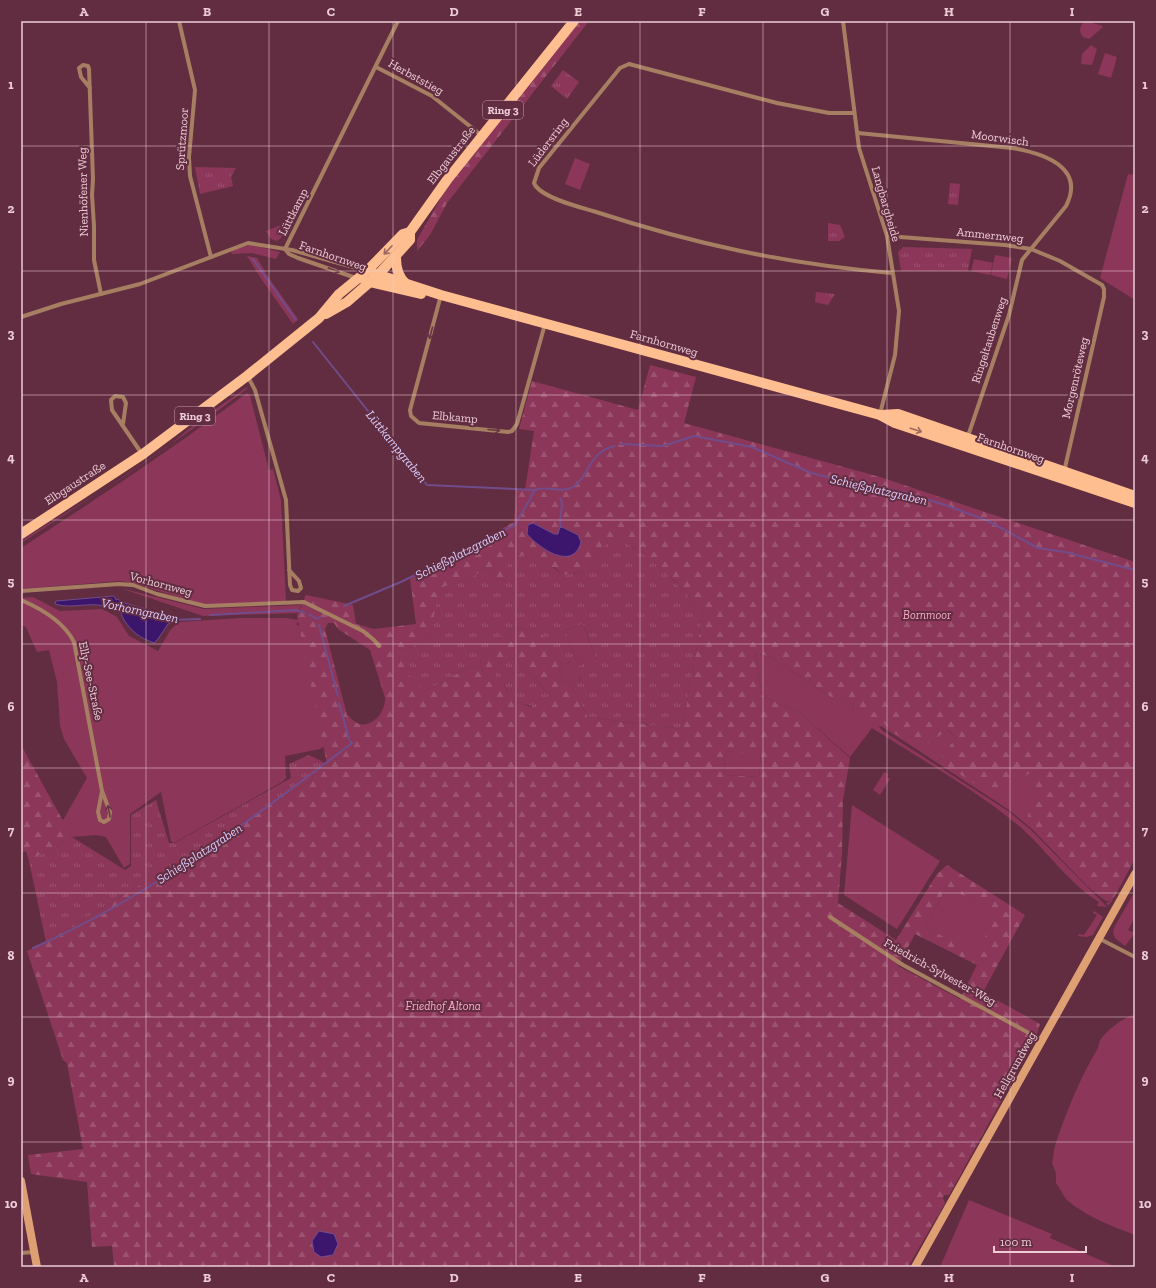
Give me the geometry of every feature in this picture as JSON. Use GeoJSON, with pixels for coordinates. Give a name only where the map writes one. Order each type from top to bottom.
{"type":"FeatureCollection","features":[{"type":"Feature","properties":{"kind":"main road","name":"Elbgaustraße"},"geometry":{"type":"LineString","coordinates":[[318,318],[347,302],[396,258],[410,240],[410,232],[447,180],[574,21]]}},
{"type":"Feature","properties":{"kind":"main road","name":"Elbgaustraße"},"geometry":{"type":"LineString","coordinates":[[21,534],[143,454],[247,376],[318,318],[339,294],[367,271],[403,234],[410,232]]}},
{"type":"Feature","properties":{"kind":"main road"},"geometry":{"type":"LineString","coordinates":[[396,258],[399,275],[406,284]]}},
{"type":"Feature","properties":{"kind":"main road","name":"Farnhornweg"},"geometry":{"type":"LineString","coordinates":[[367,271],[441,295],[880,415],[895,423],[1135,503]]}},
{"type":"Feature","properties":{"kind":"main road","name":"Farnhornweg"},"geometry":{"type":"LineString","coordinates":[[358,279],[369,283],[425,295],[441,295]]}},
{"type":"Feature","properties":{"kind":"main road","name":"Farnhornweg"},"geometry":{"type":"LineString","coordinates":[[880,415],[898,414],[1135,496]]}},
{"type":"Feature","properties":{"kind":"street","name":"Sprützmoor"},"geometry":{"type":"LineString","coordinates":[[180,21],[195,90],[189,157],[190,176],[211,257]]}},
{"type":"Feature","properties":{"kind":"street","name":"Lüttkamp"},"geometry":{"type":"LineString","coordinates":[[21,317],[61,304],[140,284],[248,243],[285,250],[398,21]]}},
{"type":"Feature","properties":{"kind":"street","name":"Langbargheide"},"geometry":{"type":"LineString","coordinates":[[843,21],[859,148],[887,236],[897,298],[898,327],[894,361],[880,415]]}},
{"type":"Feature","properties":{"kind":"street","name":"Lüdersring"},"geometry":{"type":"LineString","coordinates":[[854,113],[829,113],[777,102],[629,64],[620,68],[539,168],[534,183],[538,190],[544,194],[653,230],[703,244],[822,266],[892,273]]}},
{"type":"Feature","properties":{"kind":"street","name":"Nienhöfener Weg"},"geometry":{"type":"LineString","coordinates":[[90,88],[79,74],[79,68],[83,65],[88,66],[90,69],[94,260],[101,294]]}},
{"type":"Feature","properties":{"kind":"street","name":"Herbststieg"},"geometry":{"type":"LineString","coordinates":[[376,67],[432,96],[482,135]]}},
{"type":"Feature","properties":{"kind":"street","name":"Moorwisch"},"geometry":{"type":"LineString","coordinates":[[858,132],[1012,148],[1042,156],[1055,163],[1065,170],[1072,181],[1070,197],[1066,206],[1031,249]]}},
{"type":"Feature","properties":{"kind":"street","name":"Ammernweg"},"geometry":{"type":"LineString","coordinates":[[887,236],[1005,245],[1031,249],[1060,261],[1099,282],[1104,289]]}},
{"type":"Feature","properties":{"kind":"street","name":"Ringeltaubenweg"},"geometry":{"type":"LineString","coordinates":[[967,439],[1010,315],[1022,260],[1031,249]]}},
{"type":"Feature","properties":{"kind":"street","name":"Farnhornweg"},"geometry":{"type":"LineString","coordinates":[[285,250],[347,264],[367,271]]}},
{"type":"Feature","properties":{"kind":"street","name":"Farnhornweg"},"geometry":{"type":"LineString","coordinates":[[285,250],[298,258],[358,279]]}},
{"type":"Feature","properties":{"kind":"street","name":"Morgenröteweg"},"geometry":{"type":"LineString","coordinates":[[1064,472],[1104,296],[1104,289]]}},
{"type":"Feature","properties":{"kind":"street","name":"Elbkamp"},"geometry":{"type":"LineString","coordinates":[[441,295],[410,410],[411,416],[414,420],[429,425],[512,431],[517,424],[545,323]]}},
{"type":"Feature","properties":{"kind":"street"},"geometry":{"type":"LineString","coordinates":[[247,376],[255,390],[286,500],[290,588],[296,591]]}},
{"type":"Feature","properties":{"kind":"street"},"geometry":{"type":"LineString","coordinates":[[123,424],[126,403],[123,397],[115,396],[111,400],[112,410],[143,454]]}},
{"type":"Feature","properties":{"kind":"street"},"geometry":{"type":"LineString","coordinates":[[289,570],[301,586],[300,590],[296,591]]}},
{"type":"Feature","properties":{"kind":"street","name":"Vorhornweg"},"geometry":{"type":"LineString","coordinates":[[21,592],[119,584],[133,585],[157,594],[205,606],[296,602],[309,603],[369,635],[379,646]]}},
{"type":"Feature","properties":{"kind":"street"},"geometry":{"type":"LineString","coordinates":[[296,591],[296,602]]}},
{"type":"Feature","properties":{"kind":"street","name":"Elly-See-Straße"},"geometry":{"type":"LineString","coordinates":[[21,600],[58,621],[70,634],[74,642],[102,791],[110,812],[109,819],[104,822],[100,820],[98,816],[102,791]]}},
{"type":"Feature","properties":{"kind":"street","name":"Hellgrundweg"},"geometry":{"type":"LineString","coordinates":[[915,1267],[1100,939],[1135,874]]}},
{"type":"Feature","properties":{"kind":"street","name":"Friedrich-Sylvester-Weg"},"geometry":{"type":"LineString","coordinates":[[830,917],[898,962],[1042,1040]]}},
{"type":"Feature","properties":{"kind":"street"},"geometry":{"type":"LineString","coordinates":[[1100,939],[1135,957]]}},
{"type":"Feature","properties":{"kind":"street"},"geometry":{"type":"LineString","coordinates":[[21,1181],[37,1267]]}},
{"type":"Feature","properties":{"kind":"street"},"geometry":{"type":"LineString","coordinates":[[21,1253],[34,1252]]}},
{"type":"Feature","properties":{"kind":"green space"},"geometry":{"type":"Polygon","coordinates":[[[580,21],[589,21],[447,203],[430,235],[417,251],[417,240],[450,182],[580,21]]]}},
{"type":"Feature","properties":{"kind":"green space"},"geometry":{"type":"Polygon","coordinates":[[[1085,21],[1103,26],[1089,39],[1083,37],[1080,33],[1081,26],[1085,21]]]}},
{"type":"Feature","properties":{"kind":"green space"},"geometry":{"type":"Polygon","coordinates":[[[1091,45],[1097,49],[1092,65],[1081,64],[1082,54],[1091,45]]]}},
{"type":"Feature","properties":{"kind":"green space"},"geometry":{"type":"Polygon","coordinates":[[[1105,53],[1117,57],[1111,78],[1098,74],[1105,53]]]}},
{"type":"Feature","properties":{"kind":"green space"},"geometry":{"type":"Polygon","coordinates":[[[563,70],[579,82],[567,99],[551,86],[563,70]]]}},
{"type":"Feature","properties":{"kind":"green space"},"geometry":{"type":"Polygon","coordinates":[[[575,158],[590,164],[580,190],[565,184],[575,158]]]}},
{"type":"Feature","properties":{"kind":"green space"},"geometry":{"type":"Polygon","coordinates":[[[195,167],[236,168],[231,177],[233,186],[200,194],[195,167]]]}},
{"type":"Feature","properties":{"kind":"green space"},"geometry":{"type":"Polygon","coordinates":[[[1128,174],[1135,175],[1135,300],[1100,278],[1128,174]]]}},
{"type":"Feature","properties":{"kind":"green space"},"geometry":{"type":"Polygon","coordinates":[[[950,183],[960,184],[958,205],[948,204],[950,183]]]}},
{"type":"Feature","properties":{"kind":"green space"},"geometry":{"type":"Polygon","coordinates":[[[288,222],[281,238],[277,241],[270,238],[266,231],[288,222]]]}},
{"type":"Feature","properties":{"kind":"green space"},"geometry":{"type":"Polygon","coordinates":[[[828,223],[840,225],[845,237],[839,241],[828,241],[828,223]]]}},
{"type":"Feature","properties":{"kind":"green space"},"geometry":{"type":"Polygon","coordinates":[[[252,245],[280,252],[276,259],[252,253],[232,254],[231,252],[239,247],[252,245]]]}},
{"type":"Feature","properties":{"kind":"green space"},"geometry":{"type":"Polygon","coordinates":[[[903,247],[972,249],[968,271],[901,271],[898,252],[903,247]]]}},
{"type":"Feature","properties":{"kind":"green space"},"geometry":{"type":"Polygon","coordinates":[[[995,255],[1012,258],[1007,279],[991,275],[995,255]]]}},
{"type":"Feature","properties":{"kind":"green space"},"geometry":{"type":"Polygon","coordinates":[[[247,256],[257,258],[298,319],[293,324],[262,280],[247,256]]]}},
{"type":"Feature","properties":{"kind":"green space"},"geometry":{"type":"Polygon","coordinates":[[[974,259],[993,263],[990,275],[971,271],[974,259]]]}},
{"type":"Feature","properties":{"kind":"green space"},"geometry":{"type":"Polygon","coordinates":[[[816,292],[835,294],[828,305],[815,302],[816,292]]]}},
{"type":"Feature","properties":{"kind":"green space","name":"Friedhof Altona"},"geometry":{"type":"Polygon","coordinates":[[[650,365],[696,377],[684,423],[880,477],[1135,562],[1135,859],[1112,901],[1090,888],[1027,822],[1036,770],[991,794],[939,761],[956,737],[948,730],[930,742],[913,745],[894,733],[883,723],[871,726],[854,713],[852,704],[844,697],[831,697],[771,657],[755,653],[762,696],[800,713],[850,758],[843,800],[842,853],[838,903],[896,940],[937,874],[947,865],[1025,915],[983,992],[1040,1024],[1035,1040],[949,1195],[944,1195],[943,1198],[945,1203],[908,1267],[114,1267],[112,1246],[92,1247],[87,1182],[31,1174],[28,1155],[83,1149],[67,1063],[63,1060],[27,951],[46,942],[312,780],[314,772],[327,764],[297,616],[306,595],[353,605],[356,624],[374,629],[416,624],[410,579],[514,522],[516,489],[525,490],[534,431],[519,429],[532,381],[638,410],[650,365]],[[534,523],[527,527],[529,536],[555,554],[578,549],[580,542],[578,535],[562,527],[558,534],[554,534],[534,523]],[[607,541],[598,557],[585,572],[563,575],[554,567],[507,576],[503,581],[498,581],[488,567],[474,576],[441,588],[429,639],[403,651],[425,691],[471,666],[483,673],[480,660],[500,638],[514,628],[526,629],[543,635],[561,663],[559,673],[563,681],[571,685],[588,717],[682,729],[703,613],[675,581],[633,547],[607,541]],[[328,623],[325,629],[347,715],[357,723],[368,724],[373,722],[381,713],[385,703],[385,698],[370,650],[338,629],[334,623],[328,623]],[[511,658],[499,663],[505,685],[511,696],[516,701],[531,707],[551,697],[521,662],[511,658]],[[725,751],[724,775],[759,777],[761,754],[725,751]],[[947,887],[925,927],[976,954],[998,913],[947,887]],[[915,934],[898,966],[960,999],[977,965],[915,934]]]}},
{"type":"Feature","properties":{"kind":"green space"},"geometry":{"type":"Polygon","coordinates":[[[248,388],[220,409],[170,445],[201,419],[248,388]]]}},
{"type":"Feature","properties":{"kind":"green space"},"geometry":{"type":"Polygon","coordinates":[[[247,393],[250,396],[269,470],[273,469],[281,500],[286,601],[204,605],[136,584],[120,581],[21,589],[21,548],[164,453],[247,393]]]}},
{"type":"Feature","properties":{"kind":"green space"},"geometry":{"type":"Polygon","coordinates":[[[170,445],[123,477],[106,487],[170,445]]]}},
{"type":"Feature","properties":{"kind":"green space"},"geometry":{"type":"Polygon","coordinates":[[[106,487],[79,506],[21,543],[21,541],[106,487]]]}},
{"type":"Feature","properties":{"kind":"green space"},"geometry":{"type":"Polygon","coordinates":[[[616,539],[629,545],[653,561],[684,591],[703,613],[682,729],[588,717],[571,685],[563,681],[559,673],[561,663],[542,635],[526,629],[514,628],[500,638],[480,660],[483,674],[471,666],[425,691],[409,675],[403,651],[429,639],[440,588],[474,576],[488,567],[498,581],[503,581],[507,576],[505,569],[512,559],[527,553],[542,559],[563,575],[585,572],[587,568],[585,558],[594,559],[598,557],[607,541],[616,539]],[[583,624],[565,630],[578,666],[596,659],[583,624]],[[572,661],[564,664],[561,671],[563,679],[573,683],[580,680],[582,674],[574,670],[572,661]]]}},
{"type":"Feature","properties":{"kind":"green space"},"geometry":{"type":"Polygon","coordinates":[[[120,588],[204,609],[301,605],[298,613],[203,616],[120,588]]]}},
{"type":"Feature","properties":{"kind":"green space"},"geometry":{"type":"Polygon","coordinates":[[[33,597],[60,611],[102,609],[117,617],[129,636],[158,651],[171,629],[179,622],[239,618],[286,618],[298,620],[296,624],[299,626],[329,744],[320,749],[285,756],[286,778],[282,782],[174,843],[171,841],[161,792],[130,814],[130,864],[124,868],[106,837],[96,835],[72,837],[62,822],[87,778],[64,739],[60,725],[57,682],[49,650],[37,652],[26,627],[21,625],[21,598],[33,597]]]}},
{"type":"Feature","properties":{"kind":"green space"},"geometry":{"type":"Polygon","coordinates":[[[583,624],[596,660],[578,666],[565,630],[583,624]]]}},
{"type":"Feature","properties":{"kind":"green space"},"geometry":{"type":"Polygon","coordinates":[[[755,653],[771,657],[831,697],[844,697],[852,704],[854,713],[883,723],[894,733],[930,742],[947,730],[956,737],[939,761],[1036,770],[1090,888],[1112,901],[1107,907],[1097,906],[1099,902],[1077,885],[1028,834],[1001,811],[965,786],[872,728],[850,757],[800,713],[762,696],[755,653]],[[881,726],[879,727],[1008,811],[1031,830],[1107,907],[1108,905],[1106,903],[1111,901],[1106,901],[1090,889],[1032,829],[1009,810],[881,726]]]}},
{"type":"Feature","properties":{"kind":"green space"},"geometry":{"type":"Polygon","coordinates":[[[511,658],[521,662],[551,697],[546,704],[539,707],[521,704],[510,696],[504,683],[495,676],[495,668],[499,663],[511,658]]]}},
{"type":"Feature","properties":{"kind":"green space"},"geometry":{"type":"Polygon","coordinates":[[[573,661],[582,674],[579,680],[573,683],[563,679],[561,671],[564,664],[573,661]]]}},
{"type":"Feature","properties":{"kind":"green space"},"geometry":{"type":"Polygon","coordinates":[[[21,745],[72,837],[29,861],[26,851],[21,853],[21,745]]]}},
{"type":"Feature","properties":{"kind":"green space"},"geometry":{"type":"Polygon","coordinates":[[[725,751],[761,753],[759,777],[724,775],[725,751]]]}},
{"type":"Feature","properties":{"kind":"green space"},"geometry":{"type":"Polygon","coordinates":[[[309,755],[327,764],[314,772],[312,780],[46,942],[29,861],[72,837],[125,870],[131,866],[131,815],[156,800],[169,843],[175,843],[291,778],[289,764],[309,755]]]}},
{"type":"Feature","properties":{"kind":"green space"},"geometry":{"type":"Polygon","coordinates":[[[884,772],[888,774],[887,777],[890,779],[880,795],[873,790],[884,772]]]}},
{"type":"Feature","properties":{"kind":"green space"},"geometry":{"type":"Polygon","coordinates":[[[852,805],[940,861],[897,929],[844,895],[852,805]]]}},
{"type":"Feature","properties":{"kind":"green space"},"geometry":{"type":"Polygon","coordinates":[[[947,887],[999,913],[976,955],[925,927],[947,887]]]}},
{"type":"Feature","properties":{"kind":"green space"},"geometry":{"type":"Polygon","coordinates":[[[1135,891],[1135,917],[1128,930],[1135,933],[1125,946],[1115,938],[1113,932],[1135,891]]]}},
{"type":"Feature","properties":{"kind":"green space"},"geometry":{"type":"Polygon","coordinates":[[[1094,911],[1103,917],[1093,935],[1087,937],[1078,936],[1079,934],[1084,935],[1097,915],[1093,913],[1094,911]]]}},
{"type":"Feature","properties":{"kind":"green space"},"geometry":{"type":"Polygon","coordinates":[[[1135,1015],[1135,1235],[1109,1225],[1068,1201],[1056,1183],[1056,1173],[1052,1163],[1054,1148],[1059,1133],[1079,1083],[1098,1048],[1100,1040],[1116,1024],[1135,1015]]]}},
{"type":"Feature","properties":{"kind":"green space"},"geometry":{"type":"Polygon","coordinates":[[[969,1200],[1052,1234],[1050,1238],[1116,1267],[940,1267],[969,1200]]]}},
{"type":"Feature","properties":{"kind":"water"},"geometry":{"type":"Polygon","coordinates":[[[533,523],[554,534],[558,534],[560,527],[562,527],[578,535],[581,542],[577,551],[571,555],[564,556],[547,551],[532,540],[527,534],[528,525],[533,523]]]}},
{"type":"Feature","properties":{"kind":"water"},"geometry":{"type":"Polygon","coordinates":[[[114,596],[116,600],[118,599],[121,602],[175,617],[174,622],[168,624],[154,643],[140,637],[133,631],[114,605],[110,608],[97,605],[62,606],[55,604],[56,601],[114,596]]]}},
{"type":"Feature","properties":{"kind":"water"},"geometry":{"type":"Polygon","coordinates":[[[319,1231],[334,1234],[338,1244],[333,1255],[321,1257],[314,1252],[312,1241],[319,1231]]]}},
{"type":"Feature","properties":{"kind":"waterway","name":"Lüttkampgraben"},"geometry":{"type":"LineString","coordinates":[[253,259],[296,320]]}},
{"type":"Feature","properties":{"kind":"waterway","name":"Lüttkampgraben"},"geometry":{"type":"LineString","coordinates":[[313,342],[427,485],[535,490]]}},
{"type":"Feature","properties":{"kind":"waterway","name":"Schießplatzgraben"},"geometry":{"type":"LineString","coordinates":[[620,444],[663,446],[694,436],[752,447],[811,473],[851,483],[903,492],[945,505],[986,520],[1038,548],[1065,552],[1135,570]]}},
{"type":"Feature","properties":{"kind":"waterway","name":"Schießplatzgraben"},"geometry":{"type":"LineString","coordinates":[[344,606],[403,581],[515,525],[535,490],[544,488],[564,490],[573,487],[583,477],[599,453],[615,446]]}},
{"type":"Feature","properties":{"kind":"waterway"},"geometry":{"type":"LineString","coordinates":[[560,498],[562,501],[560,519],[561,527]]}},
{"type":"Feature","properties":{"kind":"waterway","name":"Vorhorngraben"},"geometry":{"type":"LineString","coordinates":[[210,615],[296,610],[305,613]]}},
{"type":"Feature","properties":{"kind":"waterway","name":"Vorhorngraben"},"geometry":{"type":"LineString","coordinates":[[309,614],[317,619],[320,617]]}},
{"type":"Feature","properties":{"kind":"waterway","name":"Vorhorngraben"},"geometry":{"type":"LineString","coordinates":[[171,620],[200,619]]}},
{"type":"Feature","properties":{"kind":"waterway","name":"Schießplatzgraben"},"geometry":{"type":"LineString","coordinates":[[319,625],[338,696]]}},
{"type":"Feature","properties":{"kind":"waterway","name":"Schießplatzgraben"},"geometry":{"type":"LineString","coordinates":[[339,703],[349,739]]}},
{"type":"Feature","properties":{"kind":"waterway","name":"Schießplatzgraben"},"geometry":{"type":"LineString","coordinates":[[33,948],[117,906],[198,855],[315,772],[352,743],[350,741]]}},
{"type":"Feature","properties":{"kind":"park label","name":"Bornmoor"},"geometry":{"type":"Point","coordinates":[927,615]}}]}
